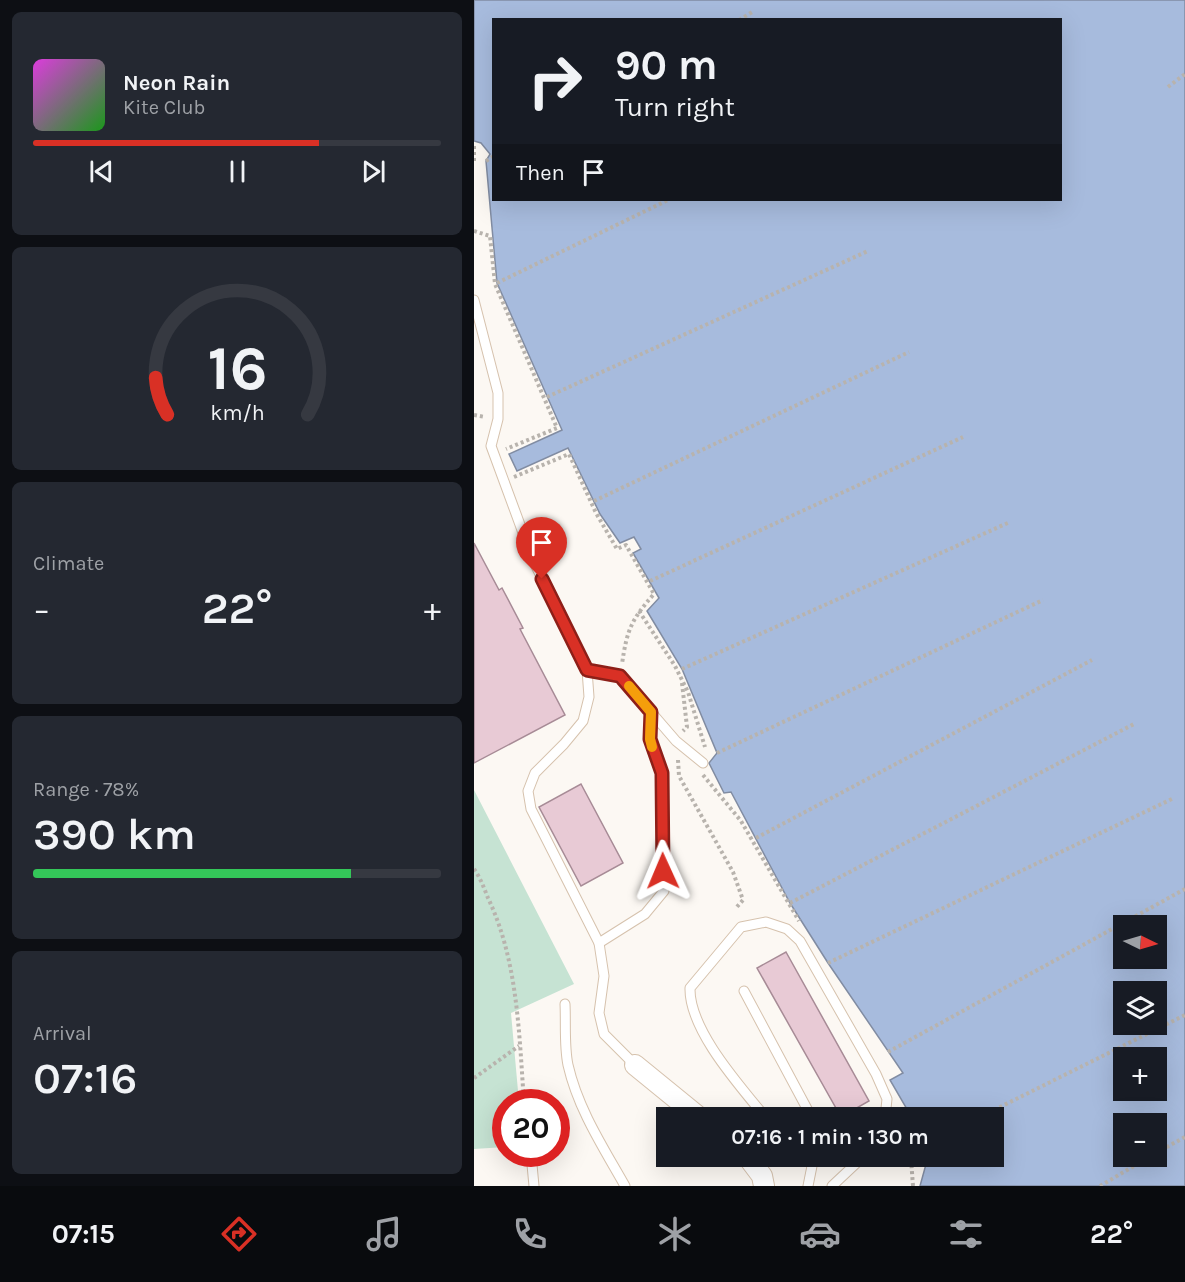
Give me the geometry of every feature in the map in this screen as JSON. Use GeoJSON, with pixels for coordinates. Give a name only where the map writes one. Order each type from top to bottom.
{"type":"FeatureCollection","features":[{"type":"Feature","properties":{"kind":"street"},"geometry":{"type":"LineString","coordinates":[[635,1065],[687,1107]]}},
{"type":"Feature","properties":{"kind":"street"},"geometry":{"type":"LineString","coordinates":[[755,1167],[762,1176],[764,1186]]}},
{"type":"Feature","properties":{"kind":"lane"},"geometry":{"type":"LineString","coordinates":[[474,300],[498,393],[498,419],[491,446],[533,560],[587,670],[589,697],[583,720],[564,744],[535,773],[528,791],[531,810],[599,943],[604,976],[600,1013],[604,1034],[635,1065]]}},
{"type":"Feature","properties":{"kind":"lane"},"geometry":{"type":"LineString","coordinates":[[587,670],[620,676],[676,741],[703,763]]}},
{"type":"Feature","properties":{"kind":"lane"},"geometry":{"type":"LineString","coordinates":[[599,943],[645,914],[663,891],[662,773],[650,739],[651,712]]}},
{"type":"Feature","properties":{"kind":"lane"},"geometry":{"type":"LineString","coordinates":[[757,1107],[722,1063],[695,1017],[690,999],[690,988],[741,927],[766,922],[787,929],[800,940],[876,1074],[887,1099],[886,1107]]}},
{"type":"Feature","properties":{"kind":"lane"},"geometry":{"type":"LineString","coordinates":[[744,991],[806,1107]]}},
{"type":"Feature","properties":{"kind":"lane"},"geometry":{"type":"LineString","coordinates":[[565,1004],[568,1063],[576,1093],[591,1127],[625,1186]]}},
{"type":"Feature","properties":{"kind":"lane"},"geometry":{"type":"LineString","coordinates":[[532,1167],[534,1186]]}},
{"type":"Feature","properties":{"kind":"lane"},"geometry":{"type":"LineString","coordinates":[[808,1186],[812,1167]]}},
{"type":"Feature","properties":{"kind":"lane"},"geometry":{"type":"LineString","coordinates":[[832,1186],[852,1167]]}},
{"type":"Feature","properties":{"kind":"path"},"geometry":{"type":"LineString","coordinates":[[742,18],[754,11]]}},
{"type":"Feature","properties":{"kind":"path"},"geometry":{"type":"LineString","coordinates":[[1168,87],[1185,74]]}},
{"type":"Feature","properties":{"kind":"path"},"geometry":{"type":"LineString","coordinates":[[474,146],[474,162]]}},
{"type":"Feature","properties":{"kind":"path"},"geometry":{"type":"LineString","coordinates":[[486,160],[492,157]]}},
{"type":"Feature","properties":{"kind":"path"},"geometry":{"type":"LineString","coordinates":[[497,283],[666,201]]}},
{"type":"Feature","properties":{"kind":"path"},"geometry":{"type":"LineString","coordinates":[[474,231],[489,236],[495,284],[557,428],[503,451],[506,458]]}},
{"type":"Feature","properties":{"kind":"path"},"geometry":{"type":"LineString","coordinates":[[547,397],[868,251]]}},
{"type":"Feature","properties":{"kind":"path"},"geometry":{"type":"LineString","coordinates":[[594,501],[909,352]]}},
{"type":"Feature","properties":{"kind":"path"},"geometry":{"type":"LineString","coordinates":[[650,581],[963,437]]}},
{"type":"Feature","properties":{"kind":"path"},"geometry":{"type":"LineString","coordinates":[[512,471],[514,477],[569,454],[596,513],[617,549],[626,545],[654,594],[639,611],[627,634],[620,676]]}},
{"type":"Feature","properties":{"kind":"path"},"geometry":{"type":"LineString","coordinates":[[682,669],[1010,522]]}},
{"type":"Feature","properties":{"kind":"path"},"geometry":{"type":"LineString","coordinates":[[717,753],[1043,600]]}},
{"type":"Feature","properties":{"kind":"path"},"geometry":{"type":"LineString","coordinates":[[639,611],[682,680],[705,743],[702,775],[741,821],[802,925]]}},
{"type":"Feature","properties":{"kind":"path"},"geometry":{"type":"LineString","coordinates":[[756,838],[1092,660]]}},
{"type":"Feature","properties":{"kind":"path"},"geometry":{"type":"LineString","coordinates":[[682,680],[681,695],[687,727],[676,741],[679,776],[733,872],[743,900],[735,909]]}},
{"type":"Feature","properties":{"kind":"path"},"geometry":{"type":"LineString","coordinates":[[790,903],[1134,724]]}},
{"type":"Feature","properties":{"kind":"path"},"geometry":{"type":"LineString","coordinates":[[828,963],[1174,798]]}},
{"type":"Feature","properties":{"kind":"path"},"geometry":{"type":"LineString","coordinates":[[474,869],[496,915],[509,960],[523,1089]]}},
{"type":"Feature","properties":{"kind":"path"},"geometry":{"type":"LineString","coordinates":[[888,1052],[1185,889]]}},
{"type":"Feature","properties":{"kind":"path"},"geometry":{"type":"LineString","coordinates":[[1000,1107],[1185,1015]]}},
{"type":"Feature","properties":{"kind":"path"},"geometry":{"type":"LineString","coordinates":[[474,1078],[520,1046]]}},
{"type":"Feature","properties":{"kind":"path"},"geometry":{"type":"LineString","coordinates":[[1167,1147],[1185,1137]]}},
{"type":"Feature","properties":{"kind":"path"},"geometry":{"type":"LineString","coordinates":[[912,1167],[913,1186]]}},
{"type":"Feature","properties":{"kind":"path"},"geometry":{"type":"LineString","coordinates":[[1100,1186],[1132,1167]]}},
{"type":"Feature","properties":{"kind":"green space"},"geometry":{"type":"Polygon","coordinates":[[[474,790],[574,984],[511,1013],[518,1089],[492,1089],[492,1148],[474,1149],[474,790]]]}},
{"type":"Feature","properties":{"kind":"water"},"geometry":{"type":"Polygon","coordinates":[[[474,0],[1185,0],[1185,1186],[920,1186],[925,1167],[1004,1167],[1004,1107],[906,1107],[890,1080],[903,1073],[790,903],[731,792],[724,793],[709,763],[717,753],[682,669],[647,611],[659,598],[633,553],[641,549],[634,537],[620,543],[600,514],[568,448],[517,471],[509,454],[562,430],[497,283],[486,161],[490,154],[481,143],[474,141],[474,0]]]}},
{"type":"Feature","properties":{"kind":"building"},"geometry":{"type":"Polygon","coordinates":[[[474,543],[499,590],[502,588],[523,628],[520,629],[565,715],[474,763],[474,543]]]}},
{"type":"Feature","properties":{"kind":"building"},"geometry":{"type":"Polygon","coordinates":[[[581,784],[623,863],[581,886],[539,807],[581,784]]]}},
{"type":"Feature","properties":{"kind":"building"},"geometry":{"type":"Polygon","coordinates":[[[786,952],[869,1101],[858,1107],[835,1107],[757,968],[786,952]]]}},
{"type":"Feature","properties":{"kind":"slow traffic"},"geometry":{"type":"LineString","coordinates":[[629,686],[651,712],[652,747]]}},
{"type":"Feature","properties":{"kind":"route"},"geometry":{"type":"LineString","coordinates":[[542,579],[587,670],[620,676],[651,712],[650,739],[662,773],[663,871]]}}]}
